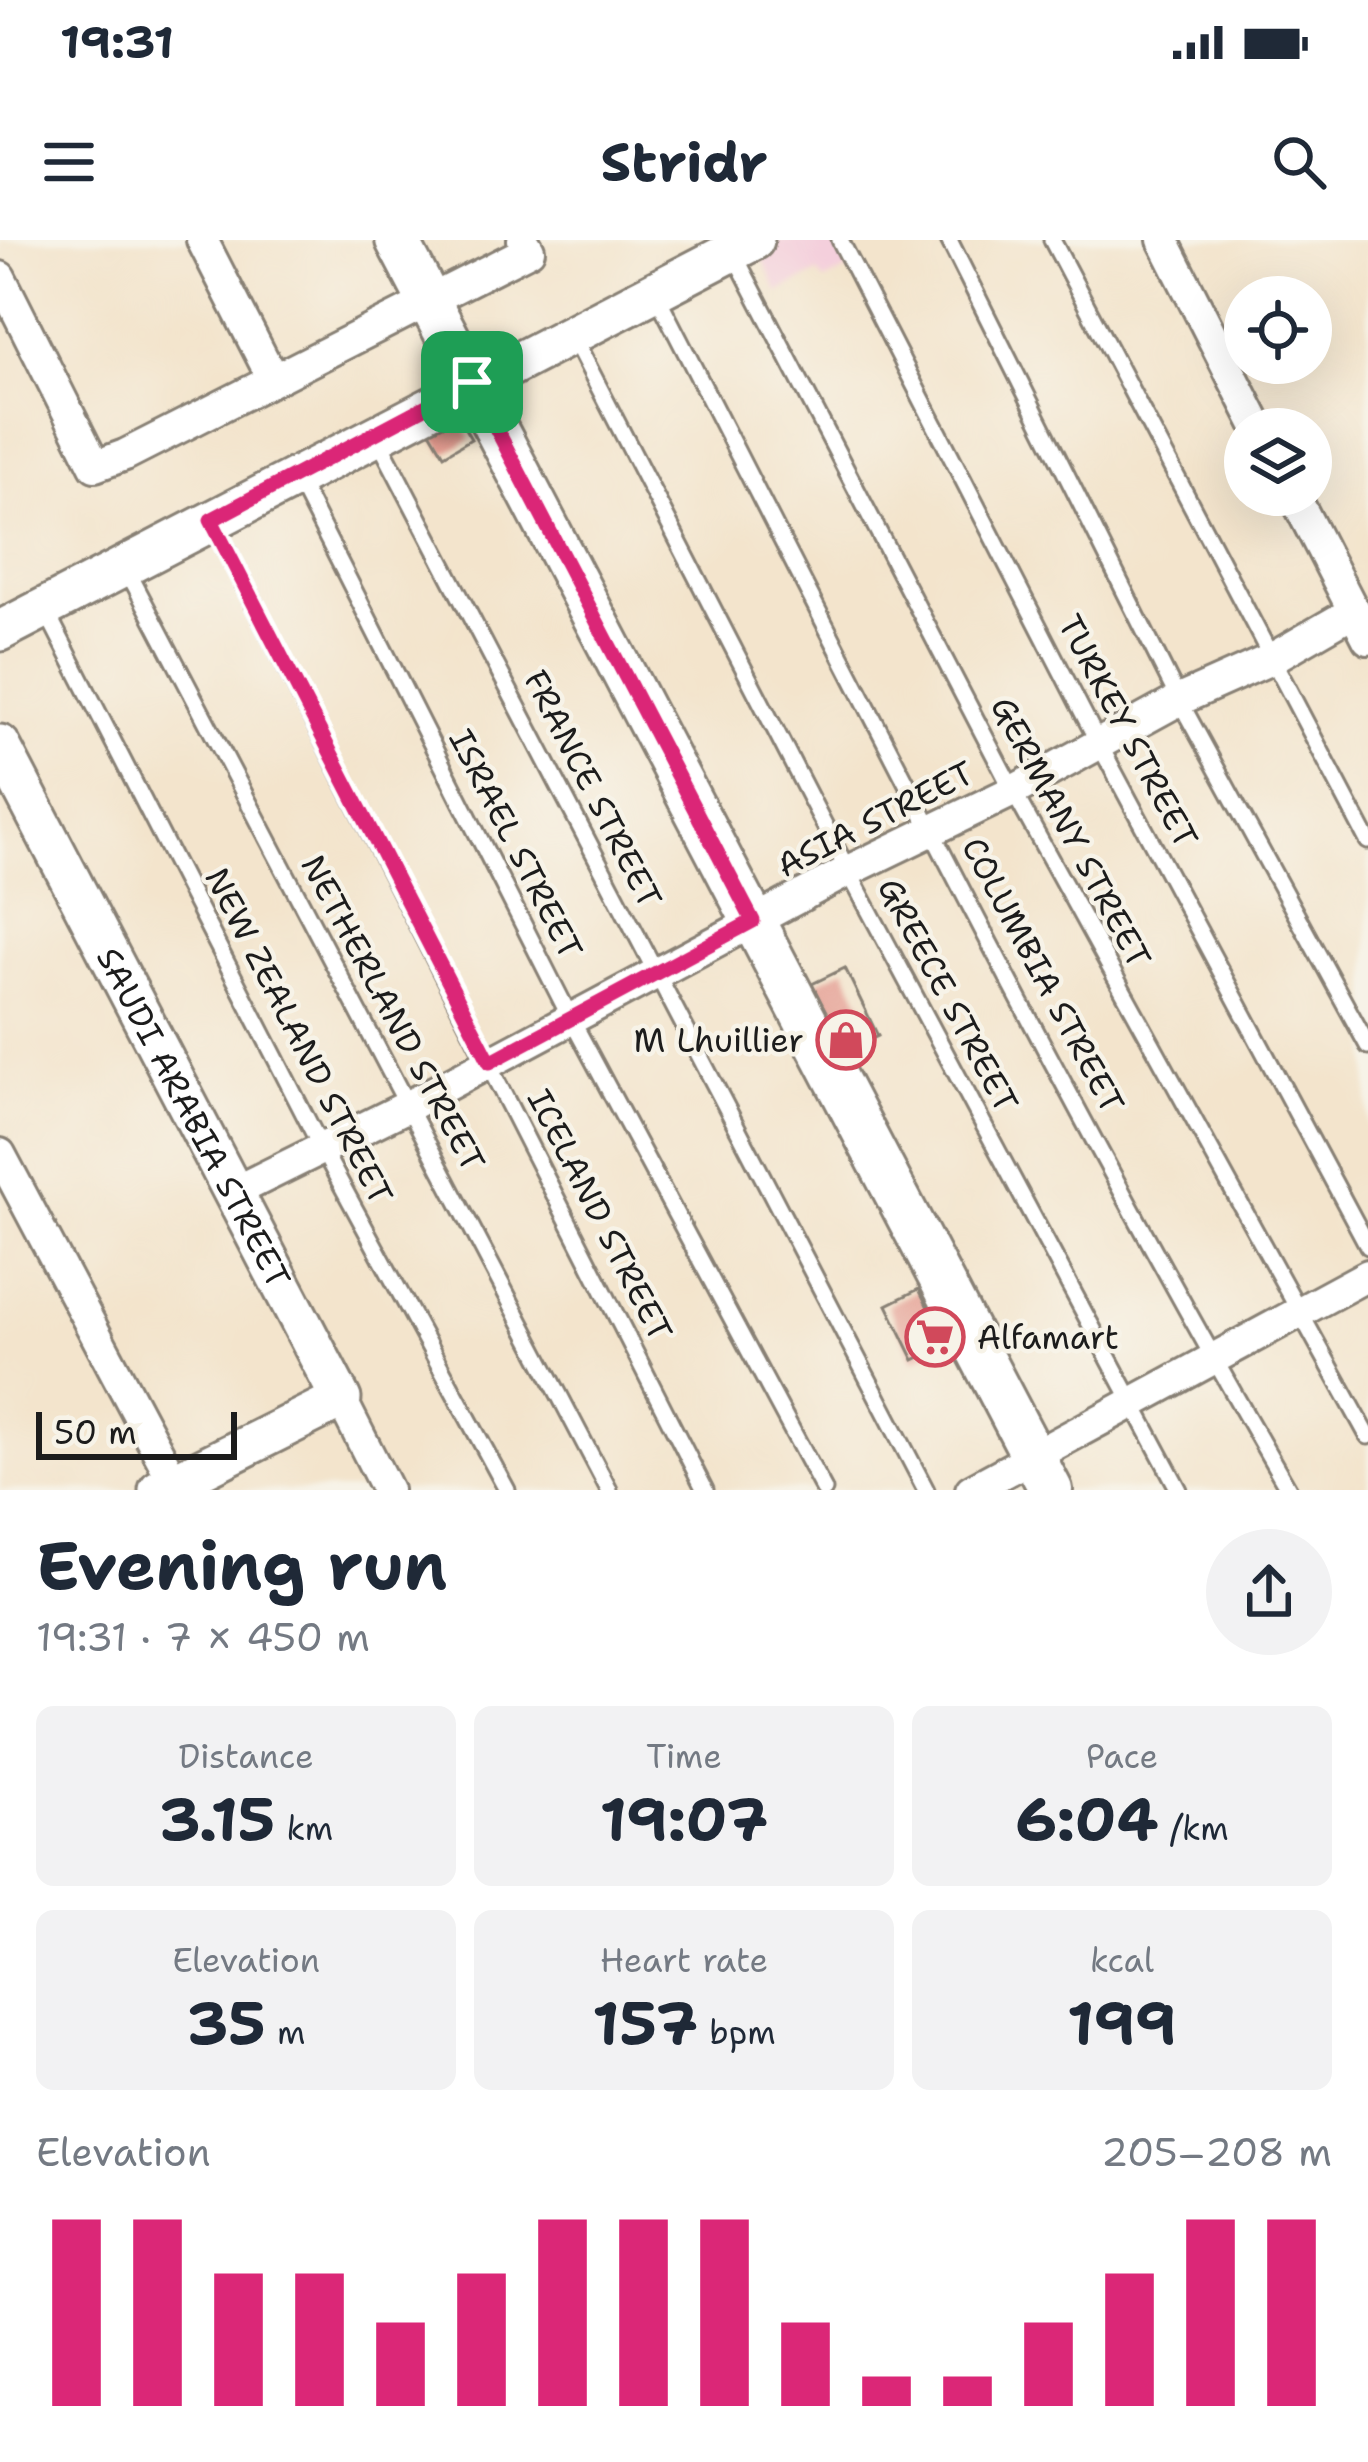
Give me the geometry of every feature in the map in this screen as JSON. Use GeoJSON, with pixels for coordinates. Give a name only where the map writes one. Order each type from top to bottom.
{"type":"FeatureCollection","features":[{"type":"Feature","properties":{"kind":"main road"},"geometry":{"type":"LineString","coordinates":[[397,240],[1042,1474]]}},
{"type":"Feature","properties":{"kind":"street"},"geometry":{"type":"LineString","coordinates":[[202,240],[273,379]]}},
{"type":"Feature","properties":{"kind":"street"},"geometry":{"type":"LineString","coordinates":[[0,278],[95,466],[273,379],[435,311],[529,250],[523,240]]}},
{"type":"Feature","properties":{"kind":"street"},"geometry":{"type":"LineString","coordinates":[[1163,240],[1248,408]]}},
{"type":"Feature","properties":{"kind":"street"},"geometry":{"type":"LineString","coordinates":[[0,631],[472,382],[743,246]]}},
{"type":"Feature","properties":{"kind":"street"},"geometry":{"type":"LineString","coordinates":[[1305,516],[1361,625]]}},
{"type":"Feature","properties":{"kind":"street","name":"ASIA STREET"},"geometry":{"type":"LineString","coordinates":[[236,1191],[408,1106],[848,871],[1013,791],[1179,700],[1361,625]]}},
{"type":"Feature","properties":{"kind":"street","name":"SAUDI ARABIA STREET"},"geometry":{"type":"LineString","coordinates":[[0,746],[236,1191],[387,1490]]}},
{"type":"Feature","properties":{"kind":"street"},"geometry":{"type":"LineString","coordinates":[[0,1154],[166,1486],[341,1399]]}},
{"type":"Feature","properties":{"kind":"street"},"geometry":{"type":"LineString","coordinates":[[971,1490],[1042,1474],[1131,1405],[1368,1275]]}},
{"type":"Feature","properties":{"kind":"lane","name":"TURKEY STREET"},"geometry":{"type":"LineString","coordinates":[[840,240],[1098,742],[1368,1246]]}},
{"type":"Feature","properties":{"kind":"lane"},"geometry":{"type":"LineString","coordinates":[[949,240],[1179,700],[1368,1046]]}},
{"type":"Feature","properties":{"kind":"lane"},"geometry":{"type":"LineString","coordinates":[[1052,240],[1368,841]]}},
{"type":"Feature","properties":{"kind":"lane","name":"GERMANY STREET"},"geometry":{"type":"LineString","coordinates":[[743,246],[1013,791],[1368,1436]]}},
{"type":"Feature","properties":{"kind":"lane","name":"COLUMBIA STREET"},"geometry":{"type":"LineString","coordinates":[[654,291],[932,829],[1213,1359],[1288,1490]]}},
{"type":"Feature","properties":{"kind":"lane","name":"GREECE STREET"},"geometry":{"type":"LineString","coordinates":[[571,333],[848,871],[1179,1490]]}},
{"type":"Feature","properties":{"kind":"lane","name":"FRANCE STREET"},"geometry":{"type":"LineString","coordinates":[[375,434],[926,1490]]}},
{"type":"Feature","properties":{"kind":"lane","name":"ISRAEL STREET"},"geometry":{"type":"LineString","coordinates":[[296,477],[571,1018],[824,1490]]}},
{"type":"Feature","properties":{"kind":"lane","name":"ICELAND STREET"},"geometry":{"type":"LineString","coordinates":[[211,520],[705,1490]]}},
{"type":"Feature","properties":{"kind":"lane","name":"NETHERLAND STREET"},"geometry":{"type":"LineString","coordinates":[[124,564],[609,1490]]}},
{"type":"Feature","properties":{"kind":"lane","name":"NEW ZEALAND STREET"},"geometry":{"type":"LineString","coordinates":[[44,607],[321,1147],[507,1490]]}},
{"type":"Feature","properties":{"kind":"shaded area"},"geometry":{"type":"Polygon","coordinates":[[[768,240],[837,240],[851,268],[824,281],[818,273],[778,292],[756,246],[768,240]]]}},
{"type":"Feature","properties":{"kind":"building"},"geometry":{"type":"Polygon","coordinates":[[[454,410],[471,439],[444,455],[427,426],[454,410]]]}},
{"type":"Feature","properties":{"kind":"building"},"geometry":{"type":"Polygon","coordinates":[[[845,968],[878,1036],[845,1052],[812,984],[845,968]]]}},
{"type":"Feature","properties":{"kind":"building"},"geometry":{"type":"Polygon","coordinates":[[[919,1289],[946,1344],[914,1360],[887,1305],[919,1289]]]}},
{"type":"Feature","properties":{"kind":"place","name":"M Lhuillier"},"geometry":{"type":"Point","coordinates":[846,1040]}},
{"type":"Feature","properties":{"kind":"place","name":"Alfamart"},"geometry":{"type":"Point","coordinates":[935,1337]}},
{"type":"Feature","properties":{"kind":"route"},"geometry":{"type":"LineString","coordinates":[[472,382],[753,921],[490,1062],[211,520],[472,382]]}}]}
